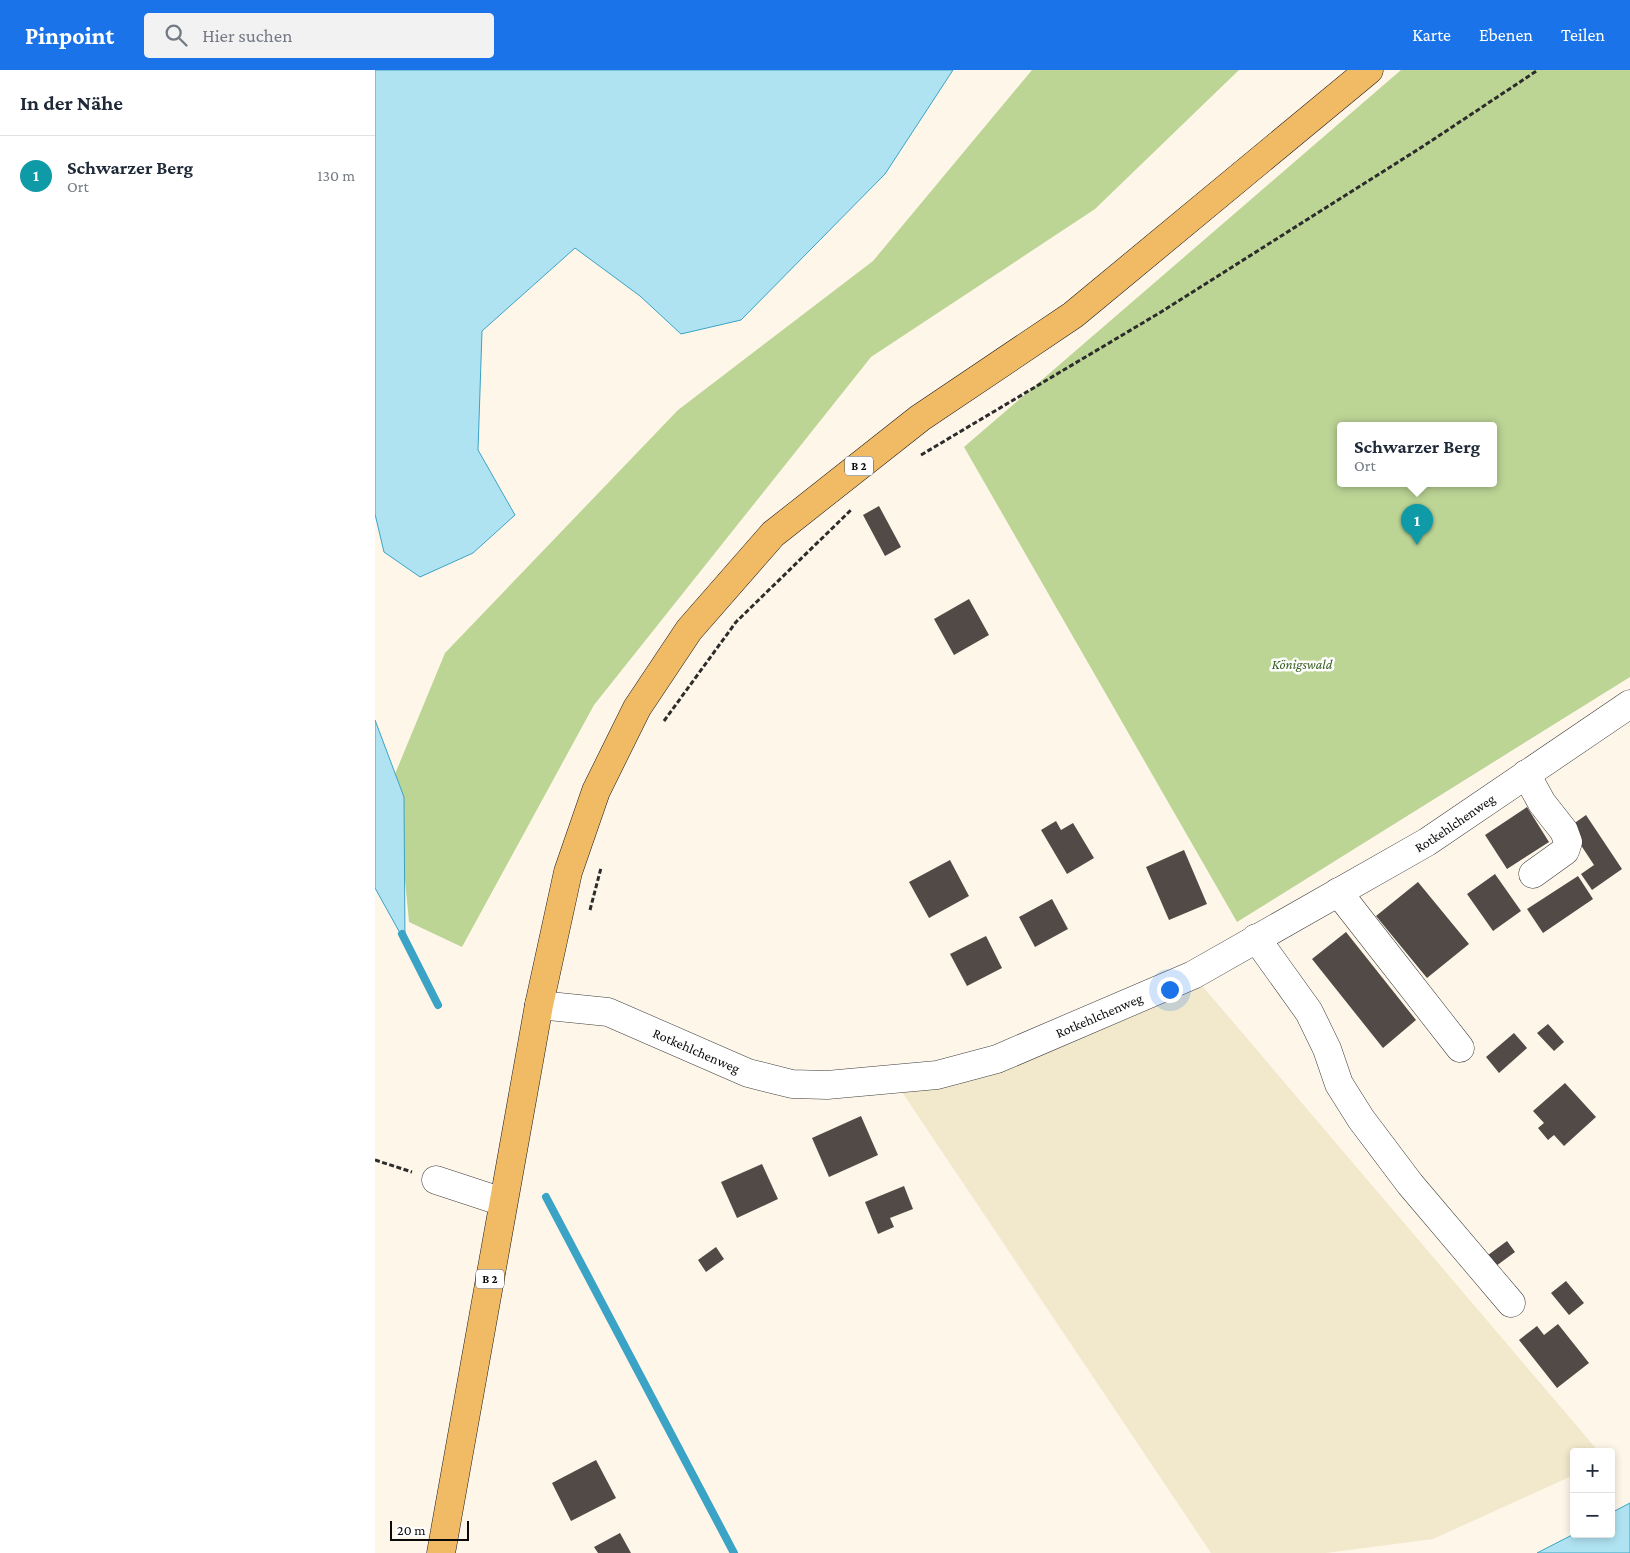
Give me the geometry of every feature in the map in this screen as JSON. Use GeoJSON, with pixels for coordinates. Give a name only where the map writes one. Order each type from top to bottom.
{"type":"FeatureCollection","features":[{"type":"Feature","properties":{"kind":"main road","name":"B 2"},"geometry":{"type":"LineString","coordinates":[[441,1553],[539,1005],[568,872],[595,791],[637,708],[689,630],[773,534],[920,418],[1073,315],[1369,70]]}},
{"type":"Feature","properties":{"kind":"street","name":"Rotkehlchenweg"},"geometry":{"type":"LineString","coordinates":[[539,1005],[607,1012],[748,1073],[792,1084],[827,1086],[937,1075],[997,1059],[1193,975],[1427,842],[1630,704]]}},
{"type":"Feature","properties":{"kind":"street"},"geometry":{"type":"LineString","coordinates":[[1526,774],[1543,803],[1564,830],[1568,842],[1565,851],[1533,874]]}},
{"type":"Feature","properties":{"kind":"street"},"geometry":{"type":"LineString","coordinates":[[1338,892],[1460,1048]]}},
{"type":"Feature","properties":{"kind":"street"},"geometry":{"type":"LineString","coordinates":[[1257,938],[1309,1012],[1327,1049],[1339,1084],[1361,1119],[1410,1184],[1511,1303]]}},
{"type":"Feature","properties":{"kind":"street"},"geometry":{"type":"LineString","coordinates":[[436,1180],[503,1202]]}},
{"type":"Feature","properties":{"kind":"path"},"geometry":{"type":"LineString","coordinates":[[914,459],[1161,312],[1425,145],[1538,70]]}},
{"type":"Feature","properties":{"kind":"path"},"geometry":{"type":"LineString","coordinates":[[659,728],[736,622],[854,508]]}},
{"type":"Feature","properties":{"kind":"path"},"geometry":{"type":"LineString","coordinates":[[589,912],[601,864]]}},
{"type":"Feature","properties":{"kind":"path"},"geometry":{"type":"LineString","coordinates":[[375,1160],[436,1180]]}},
{"type":"Feature","properties":{"kind":"shaded area"},"geometry":{"type":"Polygon","coordinates":[[[1193,975],[1596,1448],[1570,1448],[1570,1477],[1433,1539],[1326,1553],[1211,1553],[894,1080],[937,1075],[1193,975]]]}},
{"type":"Feature","properties":{"kind":"green space"},"geometry":{"type":"Polygon","coordinates":[[[1032,70],[1239,70],[1095,209],[871,357],[594,705],[462,947],[409,922],[395,774],[445,653],[678,410],[873,261],[1032,70]]]}},
{"type":"Feature","properties":{"kind":"green space","name":"Königswald"},"geometry":{"type":"Polygon","coordinates":[[[1401,70],[1630,70],[1630,677],[1237,922],[964,447],[1401,70]]]}},
{"type":"Feature","properties":{"kind":"water"},"geometry":{"type":"Polygon","coordinates":[[[375,70],[953,70],[885,174],[741,320],[681,334],[640,296],[575,248],[482,331],[478,450],[515,515],[473,553],[420,577],[384,552],[375,514],[375,70]]]}},
{"type":"Feature","properties":{"kind":"water"},"geometry":{"type":"Polygon","coordinates":[[[375,720],[404,797],[405,942],[375,888],[375,720]]]}},
{"type":"Feature","properties":{"kind":"water"},"geometry":{"type":"Polygon","coordinates":[[[1630,1503],[1630,1553],[1537,1553],[1570,1536],[1570,1538],[1615,1538],[1615,1511],[1630,1503]]]}},
{"type":"Feature","properties":{"kind":"building"},"geometry":{"type":"Polygon","coordinates":[[[879,506],[901,547],[885,556],[863,515],[879,506]]]}},
{"type":"Feature","properties":{"kind":"building"},"geometry":{"type":"Polygon","coordinates":[[[969,599],[989,635],[954,655],[934,619],[969,599]]]}},
{"type":"Feature","properties":{"kind":"building"},"geometry":{"type":"Polygon","coordinates":[[[1527,807],[1549,842],[1507,869],[1485,835],[1527,807]]]}},
{"type":"Feature","properties":{"kind":"building"},"geometry":{"type":"Polygon","coordinates":[[[1586,815],[1622,869],[1592,890],[1581,874],[1594,865],[1569,827],[1586,815]]]}},
{"type":"Feature","properties":{"kind":"building"},"geometry":{"type":"Polygon","coordinates":[[[1056,821],[1061,830],[1073,823],[1094,858],[1067,874],[1041,830],[1056,821]]]}},
{"type":"Feature","properties":{"kind":"building"},"geometry":{"type":"Polygon","coordinates":[[[1184,850],[1207,904],[1169,920],[1146,867],[1184,850]]]}},
{"type":"Feature","properties":{"kind":"building"},"geometry":{"type":"Polygon","coordinates":[[[950,860],[969,896],[929,918],[909,882],[950,860]]]}},
{"type":"Feature","properties":{"kind":"building"},"geometry":{"type":"Polygon","coordinates":[[[1495,874],[1521,911],[1493,931],[1467,894],[1495,874]]]}},
{"type":"Feature","properties":{"kind":"building"},"geometry":{"type":"Polygon","coordinates":[[[1578,876],[1593,899],[1543,933],[1527,909],[1578,876]]]}},
{"type":"Feature","properties":{"kind":"building"},"geometry":{"type":"Polygon","coordinates":[[[1418,882],[1469,944],[1427,978],[1376,916],[1418,882]]]}},
{"type":"Feature","properties":{"kind":"building"},"geometry":{"type":"Polygon","coordinates":[[[1052,899],[1068,929],[1035,947],[1019,917],[1052,899]]]}},
{"type":"Feature","properties":{"kind":"building"},"geometry":{"type":"Polygon","coordinates":[[[1346,932],[1416,1020],[1383,1048],[1312,959],[1346,932]]]}},
{"type":"Feature","properties":{"kind":"building"},"geometry":{"type":"Polygon","coordinates":[[[986,936],[1002,968],[967,986],[950,954],[986,936]]]}},
{"type":"Feature","properties":{"kind":"building"},"geometry":{"type":"Polygon","coordinates":[[[1548,1024],[1564,1042],[1554,1051],[1537,1033],[1548,1024]]]}},
{"type":"Feature","properties":{"kind":"building"},"geometry":{"type":"Polygon","coordinates":[[[1514,1033],[1527,1048],[1499,1073],[1486,1057],[1514,1033]]]}},
{"type":"Feature","properties":{"kind":"building"},"geometry":{"type":"Polygon","coordinates":[[[1565,1083],[1596,1117],[1564,1146],[1554,1135],[1548,1140],[1538,1128],[1544,1123],[1533,1111],[1565,1083]]]}},
{"type":"Feature","properties":{"kind":"building"},"geometry":{"type":"Polygon","coordinates":[[[861,1116],[878,1155],[829,1177],[812,1138],[861,1116]]]}},
{"type":"Feature","properties":{"kind":"building"},"geometry":{"type":"Polygon","coordinates":[[[762,1164],[778,1199],[737,1218],[721,1182],[762,1164]]]}},
{"type":"Feature","properties":{"kind":"building"},"geometry":{"type":"Polygon","coordinates":[[[904,1186],[913,1209],[890,1218],[894,1227],[878,1234],[865,1202],[904,1186]]]}},
{"type":"Feature","properties":{"kind":"building"},"geometry":{"type":"Polygon","coordinates":[[[1507,1241],[1515,1252],[1492,1269],[1484,1258],[1507,1241]]]}},
{"type":"Feature","properties":{"kind":"building"},"geometry":{"type":"Polygon","coordinates":[[[716,1247],[724,1259],[706,1272],[698,1260],[716,1247]]]}},
{"type":"Feature","properties":{"kind":"building"},"geometry":{"type":"Polygon","coordinates":[[[1566,1281],[1584,1303],[1569,1315],[1551,1293],[1566,1281]]]}},
{"type":"Feature","properties":{"kind":"building"},"geometry":{"type":"Polygon","coordinates":[[[1558,1324],[1589,1363],[1557,1388],[1519,1340],[1537,1326],[1544,1335],[1558,1324]]]}},
{"type":"Feature","properties":{"kind":"building"},"geometry":{"type":"Polygon","coordinates":[[[596,1460],[616,1498],[571,1521],[552,1483],[596,1460]]]}},
{"type":"Feature","properties":{"kind":"building"},"geometry":{"type":"Polygon","coordinates":[[[620,1533],[631,1553],[598,1553],[594,1547],[620,1533]]]}},
{"type":"Feature","properties":{"kind":"waterway"},"geometry":{"type":"LineString","coordinates":[[402,934],[438,1005]]}},
{"type":"Feature","properties":{"kind":"waterway"},"geometry":{"type":"LineString","coordinates":[[546,1197],[734,1553]]}},
{"type":"Feature","properties":{"kind":"place","name":"Schwarzer Berg"},"geometry":{"type":"Point","coordinates":[1417,545]}}]}
